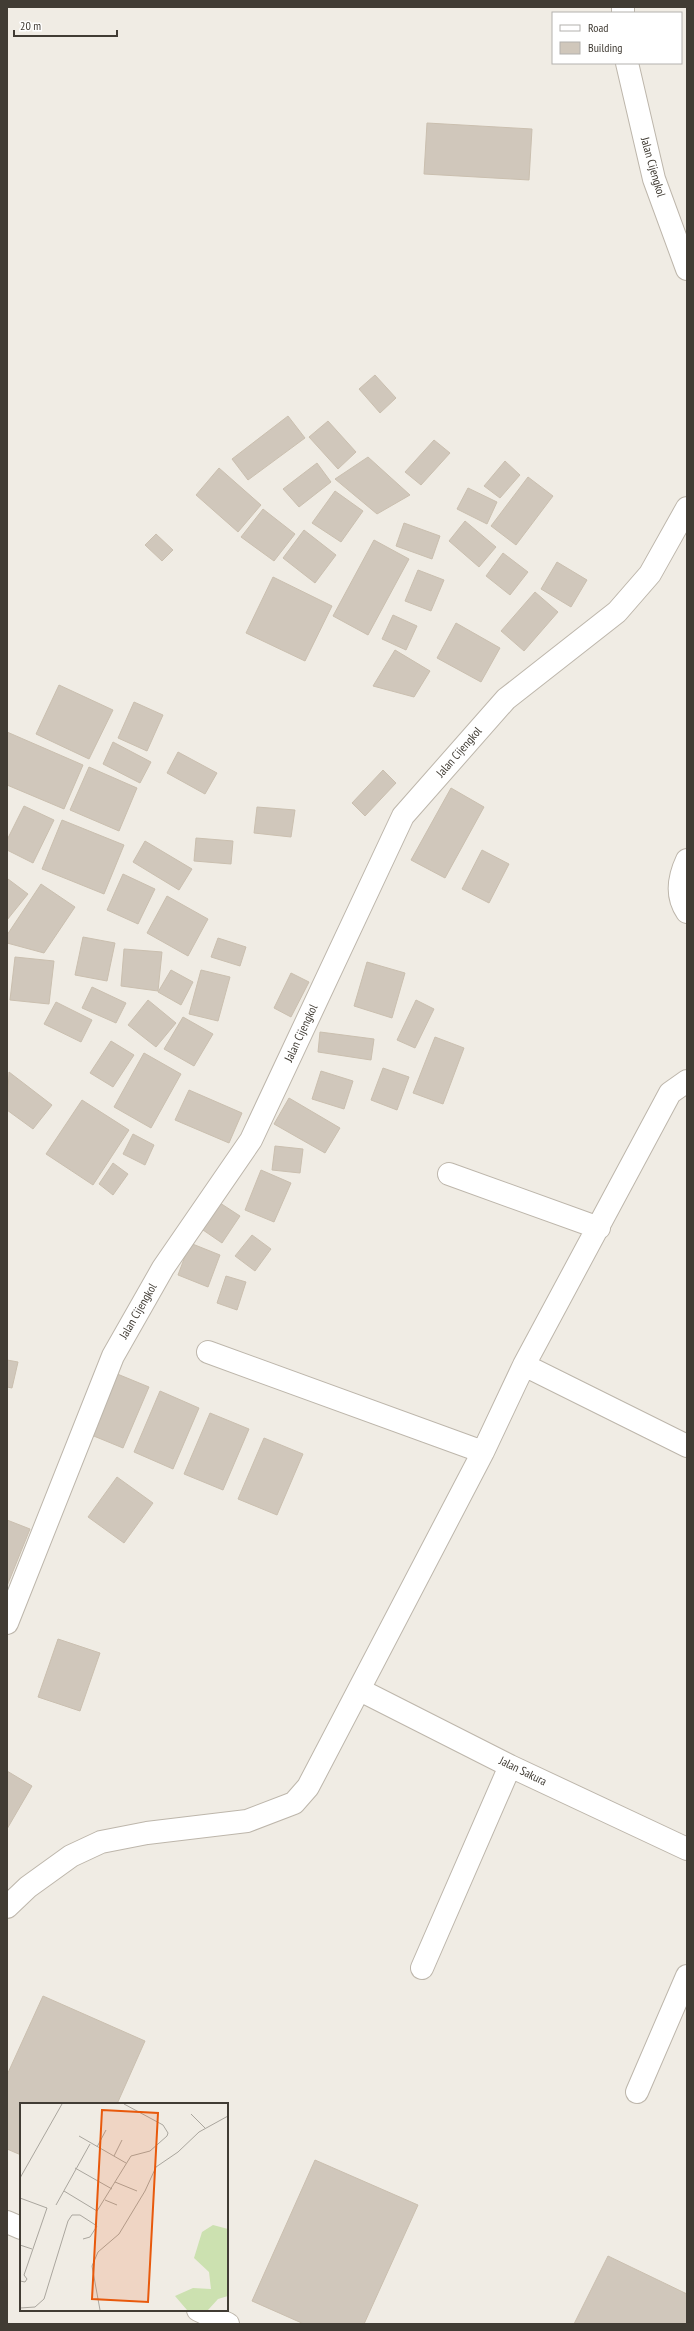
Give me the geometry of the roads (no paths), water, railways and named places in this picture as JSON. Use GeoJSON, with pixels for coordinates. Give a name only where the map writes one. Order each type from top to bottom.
{"type":"FeatureCollection","features":[{"type":"Feature","properties":{"kind":"street","name":"Jalan Cijengkol"},"geometry":{"type":"LineString","coordinates":[[627,64],[654,179],[687,269]]}},
{"type":"Feature","properties":{"kind":"street","name":"Jalan Cijengkol"},"geometry":{"type":"LineString","coordinates":[[7,1623],[113,1356],[162,1268],[251,1140],[403,816],[506,699],[617,612],[650,574],[687,508]]}},
{"type":"Feature","properties":{"kind":"street"},"geometry":{"type":"LineString","coordinates":[[687,860],[680,874],[681,903],[687,912]]}},
{"type":"Feature","properties":{"kind":"street"},"geometry":{"type":"LineString","coordinates":[[7,1907],[28,1887],[71,1856],[101,1842],[147,1833],[246,1821],[294,1803],[308,1787],[483,1452],[524,1365],[599,1228],[670,1093],[687,1081]]}},
{"type":"Feature","properties":{"kind":"street"},"geometry":{"type":"LineString","coordinates":[[449,1174],[599,1228]]}},
{"type":"Feature","properties":{"kind":"street"},"geometry":{"type":"LineString","coordinates":[[208,1352],[483,1452]]}},
{"type":"Feature","properties":{"kind":"street"},"geometry":{"type":"LineString","coordinates":[[524,1365],[687,1446]]}},
{"type":"Feature","properties":{"kind":"street","name":"Jalan Sakura"},"geometry":{"type":"LineString","coordinates":[[360,1690],[510,1766],[687,1849]]}},
{"type":"Feature","properties":{"kind":"street"},"geometry":{"type":"LineString","coordinates":[[422,1968],[510,1766]]}},
{"type":"Feature","properties":{"kind":"street"},"geometry":{"type":"LineString","coordinates":[[637,2092],[687,1976]]}},
{"type":"Feature","properties":{"kind":"street"},"geometry":{"type":"LineString","coordinates":[[7,2222],[20,2228]]}},
{"type":"Feature","properties":{"kind":"street"},"geometry":{"type":"LineString","coordinates":[[200,2311],[228,2324]]}}]}
